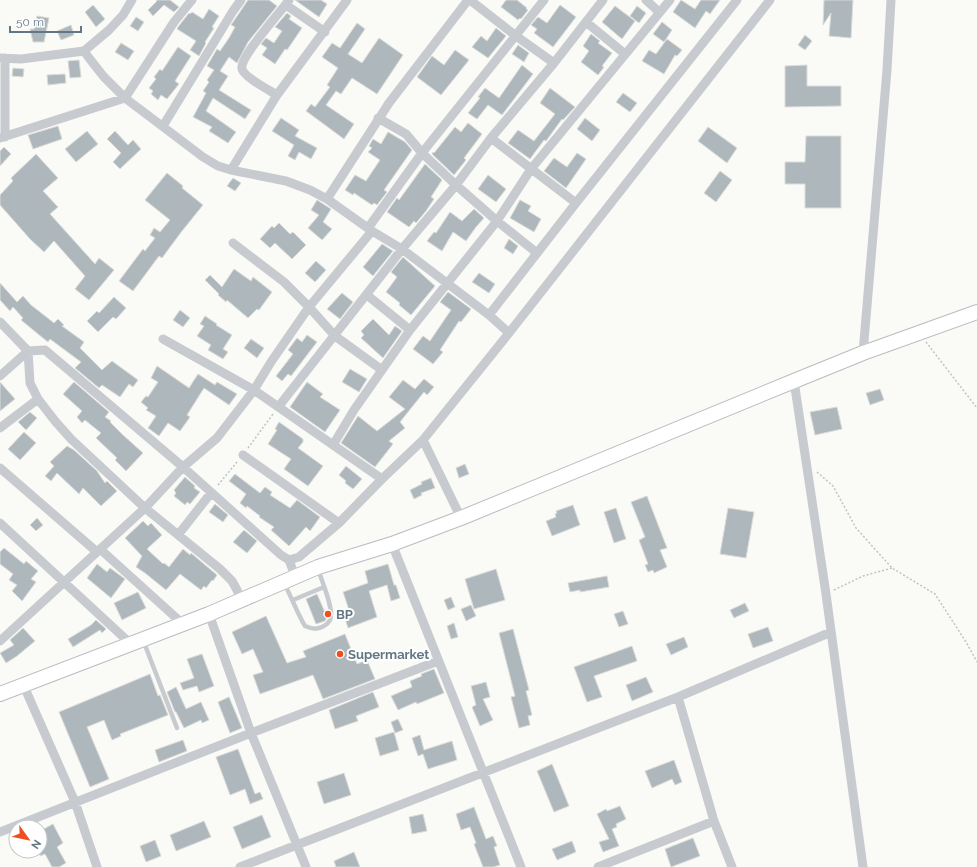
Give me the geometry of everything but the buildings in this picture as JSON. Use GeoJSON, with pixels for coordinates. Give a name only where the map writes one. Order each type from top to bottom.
{"type":"FeatureCollection","features":[{"type":"Feature","properties":{"kind":"main road"},"geometry":{"type":"LineString","coordinates":[[0,694],[209,614],[289,579],[392,544],[461,518],[863,353],[977,312]]}},
{"type":"Feature","properties":{"kind":"street"},"geometry":{"type":"LineString","coordinates":[[132,0],[109,30],[84,51],[21,59],[2,58],[2,138],[125,98],[174,22],[192,0]]}},
{"type":"Feature","properties":{"kind":"street"},"geometry":{"type":"LineString","coordinates":[[163,126],[233,11],[242,0]]}},
{"type":"Feature","properties":{"kind":"street"},"geometry":{"type":"LineString","coordinates":[[231,170],[277,95],[325,32],[347,0]]}},
{"type":"Feature","properties":{"kind":"street"},"geometry":{"type":"LineString","coordinates":[[327,198],[378,118],[469,0],[554,63]]}},
{"type":"Feature","properties":{"kind":"street"},"geometry":{"type":"LineString","coordinates":[[0,641],[145,508],[183,467],[217,438],[254,390],[271,362],[309,307],[370,230],[422,153],[544,0]]}},
{"type":"Feature","properties":{"kind":"street"},"geometry":{"type":"LineString","coordinates":[[279,406],[402,249],[456,185],[491,138],[554,63],[604,0]]}},
{"type":"Feature","properties":{"kind":"street"},"geometry":{"type":"LineString","coordinates":[[646,0],[659,12]]}},
{"type":"Feature","properties":{"kind":"street"},"geometry":{"type":"LineString","coordinates":[[333,445],[354,410],[410,330],[497,221],[531,169],[670,0]]}},
{"type":"Feature","properties":{"kind":"street"},"geometry":{"type":"LineString","coordinates":[[490,315],[576,203],[737,0]]}},
{"type":"Feature","properties":{"kind":"street"},"geometry":{"type":"LineString","coordinates":[[0,376],[28,351],[45,350],[183,467],[281,555],[289,560],[299,557],[339,523],[423,440],[509,333],[770,0]]}},
{"type":"Feature","properties":{"kind":"street"},"geometry":{"type":"LineString","coordinates":[[863,353],[891,0]]}},
{"type":"Feature","properties":{"kind":"street"},"geometry":{"type":"LineString","coordinates":[[277,95],[242,70],[242,64],[252,47],[288,3],[325,32]]}},
{"type":"Feature","properties":{"kind":"street"},"geometry":{"type":"LineString","coordinates":[[586,22],[625,54]]}},
{"type":"Feature","properties":{"kind":"street"},"geometry":{"type":"LineString","coordinates":[[84,51],[104,77],[125,98],[204,157],[218,166],[286,181],[327,198],[370,230],[402,249],[490,315],[509,333]]}},
{"type":"Feature","properties":{"kind":"street"},"geometry":{"type":"LineString","coordinates":[[378,118],[406,134],[422,153],[456,185],[497,221],[537,253]]}},
{"type":"Feature","properties":{"kind":"street"},"geometry":{"type":"LineString","coordinates":[[491,138],[576,203]]}},
{"type":"Feature","properties":{"kind":"street"},"geometry":{"type":"LineString","coordinates":[[233,243],[284,282],[335,336],[382,370]]}},
{"type":"Feature","properties":{"kind":"street"},"geometry":{"type":"LineString","coordinates":[[367,295],[410,330]]}},
{"type":"Feature","properties":{"kind":"street"},"geometry":{"type":"LineString","coordinates":[[0,322],[28,351],[30,383],[38,398],[55,421],[145,508],[220,569],[232,581],[241,601]]}},
{"type":"Feature","properties":{"kind":"street"},"geometry":{"type":"LineString","coordinates":[[164,338],[279,406],[382,479]]}},
{"type":"Feature","properties":{"kind":"street"},"geometry":{"type":"LineString","coordinates":[[794,381],[826,594],[863,867]]}},
{"type":"Feature","properties":{"kind":"street"},"geometry":{"type":"LineString","coordinates":[[0,428],[38,398]]}},
{"type":"Feature","properties":{"kind":"street"},"geometry":{"type":"LineString","coordinates":[[423,440],[461,518]]}},
{"type":"Feature","properties":{"kind":"street"},"geometry":{"type":"LineString","coordinates":[[244,455],[339,523]]}},
{"type":"Feature","properties":{"kind":"street"},"geometry":{"type":"LineString","coordinates":[[0,468],[99,550],[183,624]]}},
{"type":"Feature","properties":{"kind":"street"},"geometry":{"type":"LineString","coordinates":[[178,534],[211,493]]}},
{"type":"Feature","properties":{"kind":"street"},"geometry":{"type":"LineString","coordinates":[[0,523],[64,582],[137,641]]}},
{"type":"Feature","properties":{"kind":"street"},"geometry":{"type":"LineString","coordinates":[[392,544],[521,867]]}},
{"type":"Feature","properties":{"kind":"street"},"geometry":{"type":"LineString","coordinates":[[289,560],[289,579]]}},
{"type":"Feature","properties":{"kind":"street"},"geometry":{"type":"LineString","coordinates":[[209,614],[251,733],[306,867]]}},
{"type":"Feature","properties":{"kind":"street"},"geometry":{"type":"LineString","coordinates":[[240,867],[678,697],[831,632]]}},
{"type":"Feature","properties":{"kind":"street"},"geometry":{"type":"LineString","coordinates":[[0,832],[251,733],[438,662]]}},
{"type":"Feature","properties":{"kind":"street"},"geometry":{"type":"LineString","coordinates":[[23,684],[75,802],[97,867]]}},
{"type":"Feature","properties":{"kind":"street"},"geometry":{"type":"LineString","coordinates":[[678,697],[714,821],[732,867]]}},
{"type":"Feature","properties":{"kind":"street"},"geometry":{"type":"LineString","coordinates":[[598,867],[714,821]]}},
{"type":"Feature","properties":{"kind":"lane"},"geometry":{"type":"LineString","coordinates":[[289,579],[293,600],[298,614],[306,626],[314,629],[323,627],[330,621],[332,616],[331,606],[318,568]]}},
{"type":"Feature","properties":{"kind":"lane"},"geometry":{"type":"LineString","coordinates":[[293,600],[324,587]]}},
{"type":"Feature","properties":{"kind":"lane"},"geometry":{"type":"LineString","coordinates":[[137,641],[177,728]]}},
{"type":"Feature","properties":{"kind":"path"},"geometry":{"type":"LineString","coordinates":[[919,333],[977,408]]}},
{"type":"Feature","properties":{"kind":"path"},"geometry":{"type":"LineString","coordinates":[[807,463],[833,486],[856,528],[892,568],[935,594],[977,662]]}},
{"type":"Feature","properties":{"kind":"path"},"geometry":{"type":"LineString","coordinates":[[826,594],[863,576],[892,568]]}},
{"type":"Feature","properties":{"kind":"place","name":"BP"},"geometry":{"type":"Point","coordinates":[328,614]}},
{"type":"Feature","properties":{"kind":"place","name":"Supermarket"},"geometry":{"type":"Point","coordinates":[340,654]}}]}
